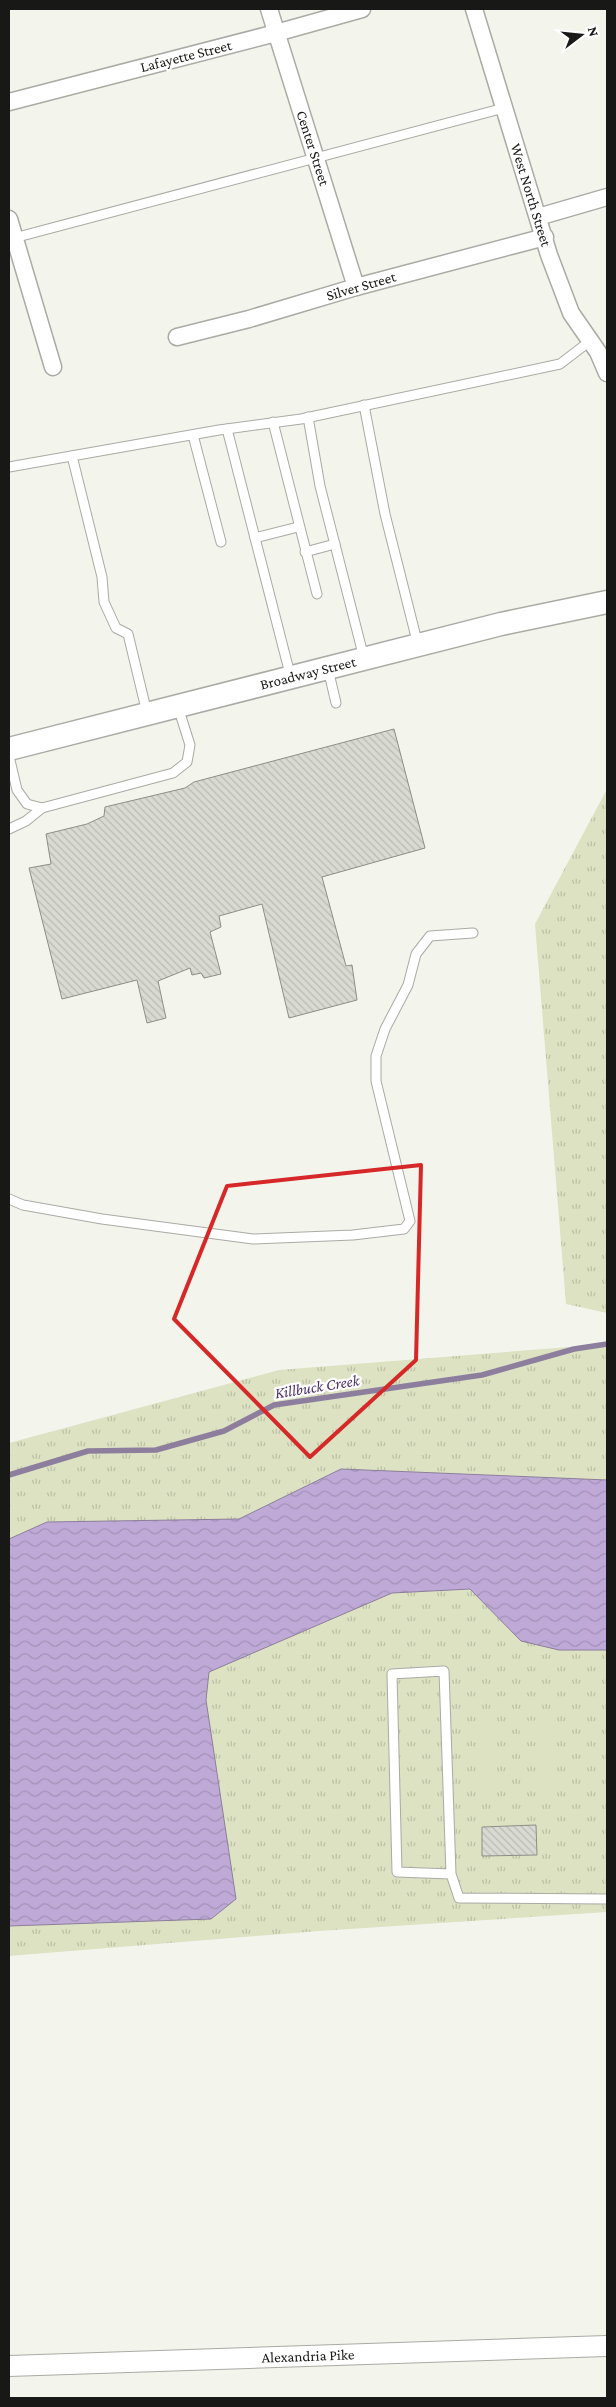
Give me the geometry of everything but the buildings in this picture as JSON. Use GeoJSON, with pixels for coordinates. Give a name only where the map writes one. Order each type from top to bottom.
{"type":"FeatureCollection","features":[{"type":"Feature","properties":{"kind":"main road","name":"Broadway Street"},"geometry":{"type":"LineString","coordinates":[[9,749],[501,624],[607,602]]}},
{"type":"Feature","properties":{"kind":"street","name":"Center Street"},"geometry":{"type":"LineString","coordinates":[[269,9],[356,287]]}},
{"type":"Feature","properties":{"kind":"street","name":"Lafayette Street"},"geometry":{"type":"LineString","coordinates":[[9,102],[362,9]]}},
{"type":"Feature","properties":{"kind":"street","name":"West North Street"},"geometry":{"type":"LineString","coordinates":[[474,9],[538,217],[571,313],[590,341],[607,373]]}},
{"type":"Feature","properties":{"kind":"street"},"geometry":{"type":"LineString","coordinates":[[538,217],[607,197]]}},
{"type":"Feature","properties":{"kind":"street"},"geometry":{"type":"LineString","coordinates":[[9,219],[52,367]]}},
{"type":"Feature","properties":{"kind":"street","name":"Silver Street"},"geometry":{"type":"LineString","coordinates":[[177,337],[249,319],[356,287],[545,237]]}},
{"type":"Feature","properties":{"kind":"street","name":"Alexandria Pike"},"geometry":{"type":"LineString","coordinates":[[9,2366],[607,2346]]}},
{"type":"Feature","properties":{"kind":"lane"},"geometry":{"type":"LineString","coordinates":[[14,238],[504,108]]}},
{"type":"Feature","properties":{"kind":"lane"},"geometry":{"type":"LineString","coordinates":[[9,467],[227,429],[308,417],[560,364],[590,341]]}},
{"type":"Feature","properties":{"kind":"lane"},"geometry":{"type":"LineString","coordinates":[[364,405],[385,514],[418,645]]}},
{"type":"Feature","properties":{"kind":"lane"},"geometry":{"type":"LineString","coordinates":[[308,417],[320,486],[364,659]]}},
{"type":"Feature","properties":{"kind":"lane"},"geometry":{"type":"LineString","coordinates":[[273,422],[298,527],[317,594]]}},
{"type":"Feature","properties":{"kind":"lane"},"geometry":{"type":"LineString","coordinates":[[227,429],[291,678]]}},
{"type":"Feature","properties":{"kind":"lane"},"geometry":{"type":"LineString","coordinates":[[193,436],[221,542]]}},
{"type":"Feature","properties":{"kind":"lane"},"geometry":{"type":"LineString","coordinates":[[72,456],[102,577],[104,602],[116,628],[128,634],[147,715]]}},
{"type":"Feature","properties":{"kind":"lane"},"geometry":{"type":"LineString","coordinates":[[255,538],[298,527]]}},
{"type":"Feature","properties":{"kind":"lane"},"geometry":{"type":"LineString","coordinates":[[306,552],[335,544]]}},
{"type":"Feature","properties":{"kind":"lane"},"geometry":{"type":"LineString","coordinates":[[328,668],[336,703]]}},
{"type":"Feature","properties":{"kind":"lane"},"geometry":{"type":"LineString","coordinates":[[9,829],[42,808],[173,773],[187,762],[190,745],[178,707]]}},
{"type":"Feature","properties":{"kind":"lane"},"geometry":{"type":"LineString","coordinates":[[9,756],[17,790],[27,804],[42,808]]}},
{"type":"Feature","properties":{"kind":"lane"},"geometry":{"type":"LineString","coordinates":[[9,1200],[23,1205],[102,1219],[253,1239],[353,1235],[404,1229],[410,1221],[376,1081],[376,1056],[385,1029],[408,985],[416,954],[430,936],[473,933]]}},
{"type":"Feature","properties":{"kind":"lane"},"geometry":{"type":"LineString","coordinates":[[451,1874],[398,1872],[392,1674],[444,1671],[451,1874],[459,1898],[607,1899]]}},
{"type":"Feature","properties":{"kind":"highlighted area"},"geometry":{"type":"Polygon","coordinates":[[[421,1165],[416,1360],[310,1457],[174,1319],[227,1186],[421,1165]]]}},
{"type":"Feature","properties":{"kind":"green space"},"geometry":{"type":"Polygon","coordinates":[[[607,789],[607,1313],[566,1304],[535,924],[607,789]]]}},
{"type":"Feature","properties":{"kind":"green space"},"geometry":{"type":"Polygon","coordinates":[[[607,1344],[607,1912],[319,1931],[9,1956],[9,1443],[279,1370],[607,1344]]]}},
{"type":"Feature","properties":{"kind":"green space"},"geometry":{"type":"Polygon","coordinates":[[[554,1720],[555,1736],[520,1738],[519,1721],[554,1720]]]}},
{"type":"Feature","properties":{"kind":"green space"},"geometry":{"type":"Polygon","coordinates":[[[503,1722],[503,1739],[466,1740],[465,1723],[503,1722]]]}},
{"type":"Feature","properties":{"kind":"green space"},"geometry":{"type":"Polygon","coordinates":[[[555,1745],[556,1761],[520,1763],[520,1747],[555,1745]]]}},
{"type":"Feature","properties":{"kind":"green space"},"geometry":{"type":"Polygon","coordinates":[[[504,1748],[504,1763],[468,1764],[467,1749],[504,1748]]]}},
{"type":"Feature","properties":{"kind":"green space"},"geometry":{"type":"Polygon","coordinates":[[[556,1771],[557,1786],[521,1788],[520,1772],[556,1771]]]}},
{"type":"Feature","properties":{"kind":"green space"},"geometry":{"type":"Polygon","coordinates":[[[504,1772],[504,1789],[469,1790],[468,1774],[504,1772]]]}},
{"type":"Feature","properties":{"kind":"water"},"geometry":{"type":"Polygon","coordinates":[[[341,1469],[607,1480],[607,1650],[559,1650],[521,1641],[470,1589],[392,1593],[209,1672],[206,1700],[236,1899],[211,1919],[9,1926],[9,1539],[47,1522],[239,1519],[341,1469]]]}},
{"type":"Feature","properties":{"kind":"waterway","name":"Killbuck Creek"},"geometry":{"type":"LineString","coordinates":[[9,1475],[88,1451],[156,1450],[224,1431],[274,1405],[482,1375],[574,1349],[607,1344]]}}]}
